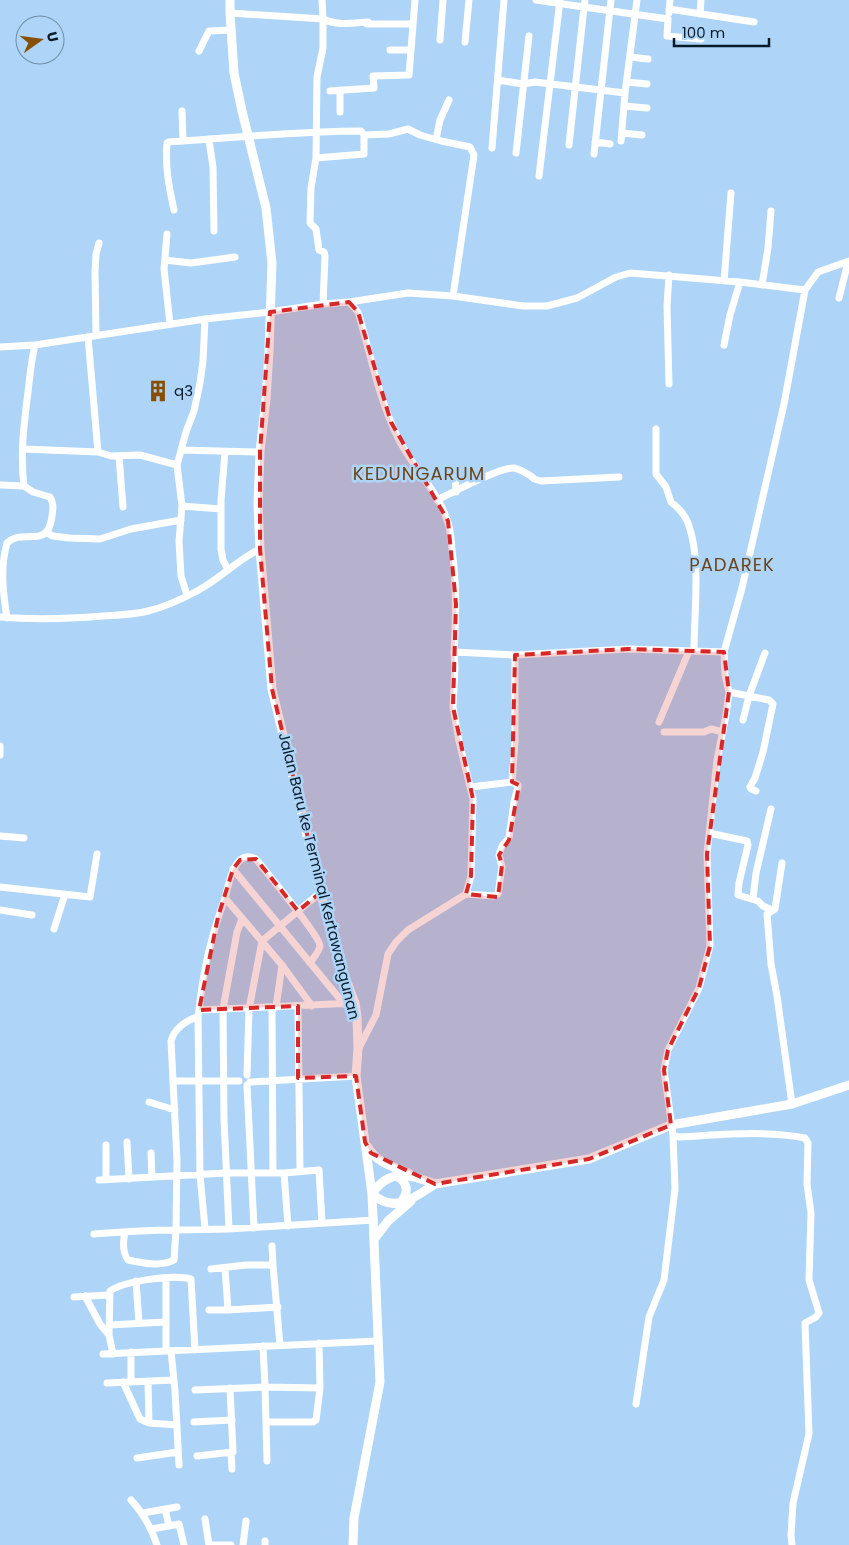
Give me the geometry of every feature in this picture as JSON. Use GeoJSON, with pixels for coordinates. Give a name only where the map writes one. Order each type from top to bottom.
{"type":"FeatureCollection","features":[{"type":"Feature","properties":{"kind":"main road","name":"Jalan Baru ke Terminal Kertawangunan"},"geometry":{"type":"LineString","coordinates":[[230,0],[234,73],[266,208],[272,263],[266,399],[260,452],[258,504],[272,689],[325,911],[338,958],[355,1003],[358,1048],[356,1076],[372,1194],[380,1382],[354,1518],[353,1545]]}},
{"type":"Feature","properties":{"kind":"main road"},"geometry":{"type":"LineString","coordinates":[[375,1239],[388,1221],[435,1184],[589,1159],[671,1124],[792,1104],[849,1085]]}},
{"type":"Feature","properties":{"kind":"main road"},"geometry":{"type":"LineString","coordinates":[[366,1142],[371,1153],[379,1160],[435,1184]]}},
{"type":"Feature","properties":{"kind":"main road"},"geometry":{"type":"LineString","coordinates":[[417,1177],[397,1176],[384,1180],[378,1184],[372,1194],[380,1201],[388,1204],[395,1204],[419,1195]]}},
{"type":"Feature","properties":{"kind":"main road"},"geometry":{"type":"LineString","coordinates":[[397,1176],[404,1180],[407,1188],[406,1196],[401,1202]]}},
{"type":"Feature","properties":{"kind":"street"},"geometry":{"type":"LineString","coordinates":[[322,0],[322,48],[318,77],[315,132],[316,158],[310,223],[315,228],[319,250],[324,252],[326,256],[323,304]]}},
{"type":"Feature","properties":{"kind":"street"},"geometry":{"type":"LineString","coordinates":[[330,91],[374,88],[373,76],[409,75],[415,0]]}},
{"type":"Feature","properties":{"kind":"street"},"geometry":{"type":"LineString","coordinates":[[440,40],[443,0]]}},
{"type":"Feature","properties":{"kind":"street"},"geometry":{"type":"LineString","coordinates":[[465,42],[470,0]]}},
{"type":"Feature","properties":{"kind":"street"},"geometry":{"type":"LineString","coordinates":[[492,148],[504,0]]}},
{"type":"Feature","properties":{"kind":"street"},"geometry":{"type":"LineString","coordinates":[[536,0],[585,3],[610,10],[668,19]]}},
{"type":"Feature","properties":{"kind":"street"},"geometry":{"type":"LineString","coordinates":[[594,154],[611,0]]}},
{"type":"Feature","properties":{"kind":"street"},"geometry":{"type":"LineString","coordinates":[[637,0],[625,92],[622,137],[642,135]]}},
{"type":"Feature","properties":{"kind":"street"},"geometry":{"type":"LineString","coordinates":[[670,0],[667,36],[701,39]]}},
{"type":"Feature","properties":{"kind":"street"},"geometry":{"type":"LineString","coordinates":[[700,14],[701,0]]}},
{"type":"Feature","properties":{"kind":"street"},"geometry":{"type":"LineString","coordinates":[[539,176],[560,2]]}},
{"type":"Feature","properties":{"kind":"street"},"geometry":{"type":"LineString","coordinates":[[570,146],[585,3]]}},
{"type":"Feature","properties":{"kind":"street"},"geometry":{"type":"LineString","coordinates":[[669,9],[754,22]]}},
{"type":"Feature","properties":{"kind":"street"},"geometry":{"type":"LineString","coordinates":[[230,13],[323,19],[331,23],[413,24]]}},
{"type":"Feature","properties":{"kind":"street"},"geometry":{"type":"LineString","coordinates":[[199,51],[209,31],[232,30]]}},
{"type":"Feature","properties":{"kind":"street"},"geometry":{"type":"LineString","coordinates":[[516,153],[529,36]]}},
{"type":"Feature","properties":{"kind":"street"},"geometry":{"type":"LineString","coordinates":[[390,50],[411,50]]}},
{"type":"Feature","properties":{"kind":"street"},"geometry":{"type":"LineString","coordinates":[[630,57],[648,59]]}},
{"type":"Feature","properties":{"kind":"street"},"geometry":{"type":"LineString","coordinates":[[498,80],[523,84],[535,82],[625,92]]}},
{"type":"Feature","properties":{"kind":"street"},"geometry":{"type":"LineString","coordinates":[[627,82],[647,84]]}},
{"type":"Feature","properties":{"kind":"street"},"geometry":{"type":"LineString","coordinates":[[340,90],[340,112]]}},
{"type":"Feature","properties":{"kind":"street"},"geometry":{"type":"LineString","coordinates":[[436,139],[440,120],[449,100]]}},
{"type":"Feature","properties":{"kind":"street"},"geometry":{"type":"LineString","coordinates":[[624,106],[647,108]]}},
{"type":"Feature","properties":{"kind":"street"},"geometry":{"type":"LineString","coordinates":[[182,111],[184,141]]}},
{"type":"Feature","properties":{"kind":"street"},"geometry":{"type":"LineString","coordinates":[[364,135],[389,134],[408,129],[436,139],[470,147],[474,155],[453,296]]}},
{"type":"Feature","properties":{"kind":"street"},"geometry":{"type":"LineString","coordinates":[[174,210],[166,173],[167,144],[248,135],[361,131],[364,135],[364,154],[316,158]]}},
{"type":"Feature","properties":{"kind":"street"},"geometry":{"type":"LineString","coordinates":[[209,140],[213,167],[214,230]]}},
{"type":"Feature","properties":{"kind":"street"},"geometry":{"type":"LineString","coordinates":[[595,142],[610,144]]}},
{"type":"Feature","properties":{"kind":"street"},"geometry":{"type":"LineString","coordinates":[[724,280],[732,193]]}},
{"type":"Feature","properties":{"kind":"street"},"geometry":{"type":"LineString","coordinates":[[762,285],[771,211]]}},
{"type":"Feature","properties":{"kind":"street"},"geometry":{"type":"LineString","coordinates":[[167,234],[164,270],[170,324]]}},
{"type":"Feature","properties":{"kind":"street"},"geometry":{"type":"LineString","coordinates":[[98,452],[92,336],[96,254],[99,243]]}},
{"type":"Feature","properties":{"kind":"street"},"geometry":{"type":"LineString","coordinates":[[165,260],[191,263],[235,257]]}},
{"type":"Feature","properties":{"kind":"street"},"geometry":{"type":"LineString","coordinates":[[636,1404],[649,1317],[664,1280],[675,1189],[673,1135],[664,1070],[668,1050],[699,988],[710,946],[707,854],[717,760],[729,692],[725,674],[724,652],[742,588],[784,404],[805,290],[818,272],[848,262]]}},
{"type":"Feature","properties":{"kind":"street"},"geometry":{"type":"LineString","coordinates":[[839,298],[848,262]]}},
{"type":"Feature","properties":{"kind":"street"},"geometry":{"type":"LineString","coordinates":[[0,347],[35,346],[205,319],[408,293],[453,296],[523,306],[547,306],[578,298],[616,276],[630,273],[724,280],[805,290]]}},
{"type":"Feature","properties":{"kind":"street"},"geometry":{"type":"LineString","coordinates":[[669,275],[667,306],[669,384]]}},
{"type":"Feature","properties":{"kind":"street"},"geometry":{"type":"LineString","coordinates":[[724,345],[740,282]]}},
{"type":"Feature","properties":{"kind":"street"},"geometry":{"type":"LineString","coordinates":[[349,302],[358,312],[380,396],[399,441],[437,500],[448,521],[455,573],[456,604],[453,706],[473,799],[471,876],[466,894]]}},
{"type":"Feature","properties":{"kind":"street"},"geometry":{"type":"LineString","coordinates":[[187,595],[182,576],[179,541],[182,506],[176,465],[194,411],[200,383],[205,319]]}},
{"type":"Feature","properties":{"kind":"street"},"geometry":{"type":"LineString","coordinates":[[24,486],[24,425],[31,362],[35,346]]}},
{"type":"Feature","properties":{"kind":"street"},"geometry":{"type":"LineString","coordinates":[[656,429],[656,474],[666,487],[670,502],[677,506],[689,526],[694,548],[696,611],[691,651],[659,722]]}},
{"type":"Feature","properties":{"kind":"street"},"geometry":{"type":"LineString","coordinates":[[23,449],[98,452],[119,456],[140,455],[176,465]]}},
{"type":"Feature","properties":{"kind":"street"},"geometry":{"type":"LineString","coordinates":[[181,450],[260,452]]}},
{"type":"Feature","properties":{"kind":"street"},"geometry":{"type":"LineString","coordinates":[[225,452],[220,509],[221,549],[223,560],[228,570]]}},
{"type":"Feature","properties":{"kind":"street"},"geometry":{"type":"LineString","coordinates":[[119,456],[123,507]]}},
{"type":"Feature","properties":{"kind":"street"},"geometry":{"type":"LineString","coordinates":[[437,500],[474,482],[512,468],[541,481],[595,480],[619,477]]}},
{"type":"Feature","properties":{"kind":"street"},"geometry":{"type":"LineString","coordinates":[[455,472],[456,492]]}},
{"type":"Feature","properties":{"kind":"street"},"geometry":{"type":"LineString","coordinates":[[1,485],[24,486],[29,490],[44,494],[52,499],[53,509],[51,526],[42,536],[8,541],[3,566],[4,617],[24,620],[131,614],[162,607],[213,582],[248,554],[260,549]]}},
{"type":"Feature","properties":{"kind":"street"},"geometry":{"type":"LineString","coordinates":[[182,506],[220,509]]}},
{"type":"Feature","properties":{"kind":"street"},"geometry":{"type":"LineString","coordinates":[[46,533],[59,537],[100,539],[131,529],[181,520]]}},
{"type":"Feature","properties":{"kind":"street"},"geometry":{"type":"LineString","coordinates":[[0,557],[3,566]]}},
{"type":"Feature","properties":{"kind":"street"},"geometry":{"type":"LineString","coordinates":[[454,652],[515,655],[628,648],[724,652]]}},
{"type":"Feature","properties":{"kind":"street"},"geometry":{"type":"LineString","coordinates":[[743,720],[749,696],[765,653]]}},
{"type":"Feature","properties":{"kind":"street"},"geometry":{"type":"LineString","coordinates":[[512,782],[516,742],[515,655]]}},
{"type":"Feature","properties":{"kind":"street"},"geometry":{"type":"LineString","coordinates":[[729,692],[769,700],[773,704],[756,778],[750,787],[756,791]]}},
{"type":"Feature","properties":{"kind":"street"},"geometry":{"type":"LineString","coordinates":[[664,732],[704,732],[711,729],[723,732]]}},
{"type":"Feature","properties":{"kind":"street"},"geometry":{"type":"LineString","coordinates":[[0,746],[0,755]]}},
{"type":"Feature","properties":{"kind":"street"},"geometry":{"type":"LineString","coordinates":[[358,1048],[376,1015],[388,954],[396,942],[408,930],[466,894],[494,896],[498,894],[502,867],[499,855],[502,846],[509,838],[518,785],[512,782],[471,787]]}},
{"type":"Feature","properties":{"kind":"street"},"geometry":{"type":"LineString","coordinates":[[753,899],[756,873],[771,809]]}},
{"type":"Feature","properties":{"kind":"street"},"geometry":{"type":"LineString","coordinates":[[709,833],[747,841],[738,895],[753,899],[772,910]]}},
{"type":"Feature","properties":{"kind":"street"},"geometry":{"type":"LineString","coordinates":[[0,836],[24,838]]}},
{"type":"Feature","properties":{"kind":"street"},"geometry":{"type":"LineString","coordinates":[[0,887],[90,897],[97,854]]}},
{"type":"Feature","properties":{"kind":"street"},"geometry":{"type":"LineString","coordinates":[[205,1228],[200,1176],[198,1013],[210,947],[218,917],[233,870],[240,860],[250,856],[256,859],[298,911],[320,944],[310,962]]}},
{"type":"Feature","properties":{"kind":"street"},"geometry":{"type":"LineString","coordinates":[[782,863],[775,909],[767,914],[767,925],[792,1104]]}},
{"type":"Feature","properties":{"kind":"street"},"geometry":{"type":"LineString","coordinates":[[233,870],[344,1004]]}},
{"type":"Feature","properties":{"kind":"street"},"geometry":{"type":"LineString","coordinates":[[254,1228],[248,1081],[249,1009],[262,941],[321,892]]}},
{"type":"Feature","properties":{"kind":"street"},"geometry":{"type":"LineString","coordinates":[[54,929],[65,894]]}},
{"type":"Feature","properties":{"kind":"street"},"geometry":{"type":"LineString","coordinates":[[225,898],[282,965],[312,1006]]}},
{"type":"Feature","properties":{"kind":"street"},"geometry":{"type":"LineString","coordinates":[[0,910],[32,915]]}},
{"type":"Feature","properties":{"kind":"street"},"geometry":{"type":"LineString","coordinates":[[228,1229],[223,1080],[223,1009],[234,947],[242,919]]}},
{"type":"Feature","properties":{"kind":"street"},"geometry":{"type":"LineString","coordinates":[[273,1173],[272,1079],[274,1007],[282,965]]}},
{"type":"Feature","properties":{"kind":"street"},"geometry":{"type":"LineString","coordinates":[[125,1232],[123,1240],[124,1253],[128,1260],[158,1263],[174,1260],[177,1176],[172,1036],[198,1013],[223,1009],[355,1003]]}},
{"type":"Feature","properties":{"kind":"street"},"geometry":{"type":"LineString","coordinates":[[298,1006],[300,1171]]}},
{"type":"Feature","properties":{"kind":"street"},"geometry":{"type":"LineString","coordinates":[[174,1081],[223,1080],[239,1081],[242,1085],[248,1081],[272,1079],[356,1076]]}},
{"type":"Feature","properties":{"kind":"street"},"geometry":{"type":"LineString","coordinates":[[149,1102],[175,1110]]}},
{"type":"Feature","properties":{"kind":"street"},"geometry":{"type":"LineString","coordinates":[[673,1135],[679,1137],[743,1134],[784,1135],[805,1138],[808,1143],[808,1184],[811,1213],[809,1280],[819,1313],[816,1317],[805,1323],[809,1434],[793,1503],[792,1545]]}},
{"type":"Feature","properties":{"kind":"street"},"geometry":{"type":"LineString","coordinates":[[128,1142],[129,1179]]}},
{"type":"Feature","properties":{"kind":"street"},"geometry":{"type":"LineString","coordinates":[[106,1145],[102,1180],[319,1170],[322,1223]]}},
{"type":"Feature","properties":{"kind":"street"},"geometry":{"type":"LineString","coordinates":[[151,1153],[152,1177]]}},
{"type":"Feature","properties":{"kind":"street"},"geometry":{"type":"LineString","coordinates":[[284,1173],[288,1226]]}},
{"type":"Feature","properties":{"kind":"street"},"geometry":{"type":"LineString","coordinates":[[94,1234],[205,1228],[254,1228],[374,1220]]}},
{"type":"Feature","properties":{"kind":"street"},"geometry":{"type":"LineString","coordinates":[[272,1246],[280,1345]]}},
{"type":"Feature","properties":{"kind":"street"},"geometry":{"type":"LineString","coordinates":[[211,1269],[273,1265]]}},
{"type":"Feature","properties":{"kind":"street"},"geometry":{"type":"LineString","coordinates":[[225,1268],[228,1310]]}},
{"type":"Feature","properties":{"kind":"street"},"geometry":{"type":"LineString","coordinates":[[166,1278],[165,1322],[174,1380],[179,1465]]}},
{"type":"Feature","properties":{"kind":"street"},"geometry":{"type":"LineString","coordinates":[[113,1354],[109,1335],[110,1291],[136,1281],[166,1278],[189,1278],[192,1282],[196,1350]]}},
{"type":"Feature","properties":{"kind":"street"},"geometry":{"type":"LineString","coordinates":[[136,1281],[139,1323]]}},
{"type":"Feature","properties":{"kind":"street"},"geometry":{"type":"LineString","coordinates":[[74,1297],[110,1295]]}},
{"type":"Feature","properties":{"kind":"street"},"geometry":{"type":"LineString","coordinates":[[85,1296],[100,1324],[109,1335]]}},
{"type":"Feature","properties":{"kind":"street"},"geometry":{"type":"LineString","coordinates":[[209,1310],[278,1307]]}},
{"type":"Feature","properties":{"kind":"street"},"geometry":{"type":"LineString","coordinates":[[110,1325],[165,1322]]}},
{"type":"Feature","properties":{"kind":"street"},"geometry":{"type":"LineString","coordinates":[[103,1354],[378,1340]]}},
{"type":"Feature","properties":{"kind":"street"},"geometry":{"type":"LineString","coordinates":[[266,1422],[312,1422],[316,1420],[320,1388],[319,1343]]}},
{"type":"Feature","properties":{"kind":"street"},"geometry":{"type":"LineString","coordinates":[[263,1346],[267,1460]]}},
{"type":"Feature","properties":{"kind":"street"},"geometry":{"type":"LineString","coordinates":[[131,1352],[132,1381]]}},
{"type":"Feature","properties":{"kind":"street"},"geometry":{"type":"LineString","coordinates":[[107,1383],[174,1380]]}},
{"type":"Feature","properties":{"kind":"street"},"geometry":{"type":"LineString","coordinates":[[148,1381],[149,1423]]}},
{"type":"Feature","properties":{"kind":"street"},"geometry":{"type":"LineString","coordinates":[[123,1382],[140,1419],[149,1423],[176,1425]]}},
{"type":"Feature","properties":{"kind":"street"},"geometry":{"type":"LineString","coordinates":[[195,1390],[265,1387],[320,1388]]}},
{"type":"Feature","properties":{"kind":"street"},"geometry":{"type":"LineString","coordinates":[[230,1388],[234,1449],[231,1453],[232,1469]]}},
{"type":"Feature","properties":{"kind":"street"},"geometry":{"type":"LineString","coordinates":[[194,1422],[232,1420]]}},
{"type":"Feature","properties":{"kind":"street"},"geometry":{"type":"LineString","coordinates":[[137,1458],[178,1452]]}},
{"type":"Feature","properties":{"kind":"street"},"geometry":{"type":"LineString","coordinates":[[197,1456],[231,1453]]}},
{"type":"Feature","properties":{"kind":"street"},"geometry":{"type":"LineString","coordinates":[[131,1500],[143,1513],[152,1529],[157,1545]]}},
{"type":"Feature","properties":{"kind":"street"},"geometry":{"type":"LineString","coordinates":[[143,1513],[177,1507]]}},
{"type":"Feature","properties":{"kind":"street"},"geometry":{"type":"LineString","coordinates":[[165,1509],[169,1526]]}},
{"type":"Feature","properties":{"kind":"street"},"geometry":{"type":"LineString","coordinates":[[205,1519],[210,1545],[232,1545]]}},
{"type":"Feature","properties":{"kind":"street"},"geometry":{"type":"LineString","coordinates":[[244,1545],[246,1521]]}},
{"type":"Feature","properties":{"kind":"street"},"geometry":{"type":"LineString","coordinates":[[152,1529],[179,1524],[184,1545]]}},
{"type":"Feature","properties":{"kind":"highlighted area"},"geometry":{"type":"Polygon","coordinates":[[[349,302],[358,312],[391,422],[448,521],[456,604],[453,707],[473,799],[471,876],[466,894],[498,897],[502,865],[499,855],[509,840],[519,785],[512,782],[515,655],[628,649],[724,652],[729,692],[707,854],[710,946],[699,988],[668,1050],[664,1070],[671,1125],[589,1159],[435,1184],[371,1153],[365,1142],[356,1076],[298,1078],[298,1006],[199,1010],[218,917],[233,869],[240,860],[256,859],[298,911],[321,892],[272,689],[260,549],[260,452],[270,312],[349,302]]]}},
{"type":"Feature","properties":{"kind":"place","name":"q3"},"geometry":{"type":"Point","coordinates":[158,391]}},
{"type":"Feature","properties":{"kind":"district","name":"KEDUNGARUM"},"geometry":{"type":"Point","coordinates":[419,474]}},
{"type":"Feature","properties":{"kind":"district","name":"PADAREK"},"geometry":{"type":"Point","coordinates":[732,565]}}]}
